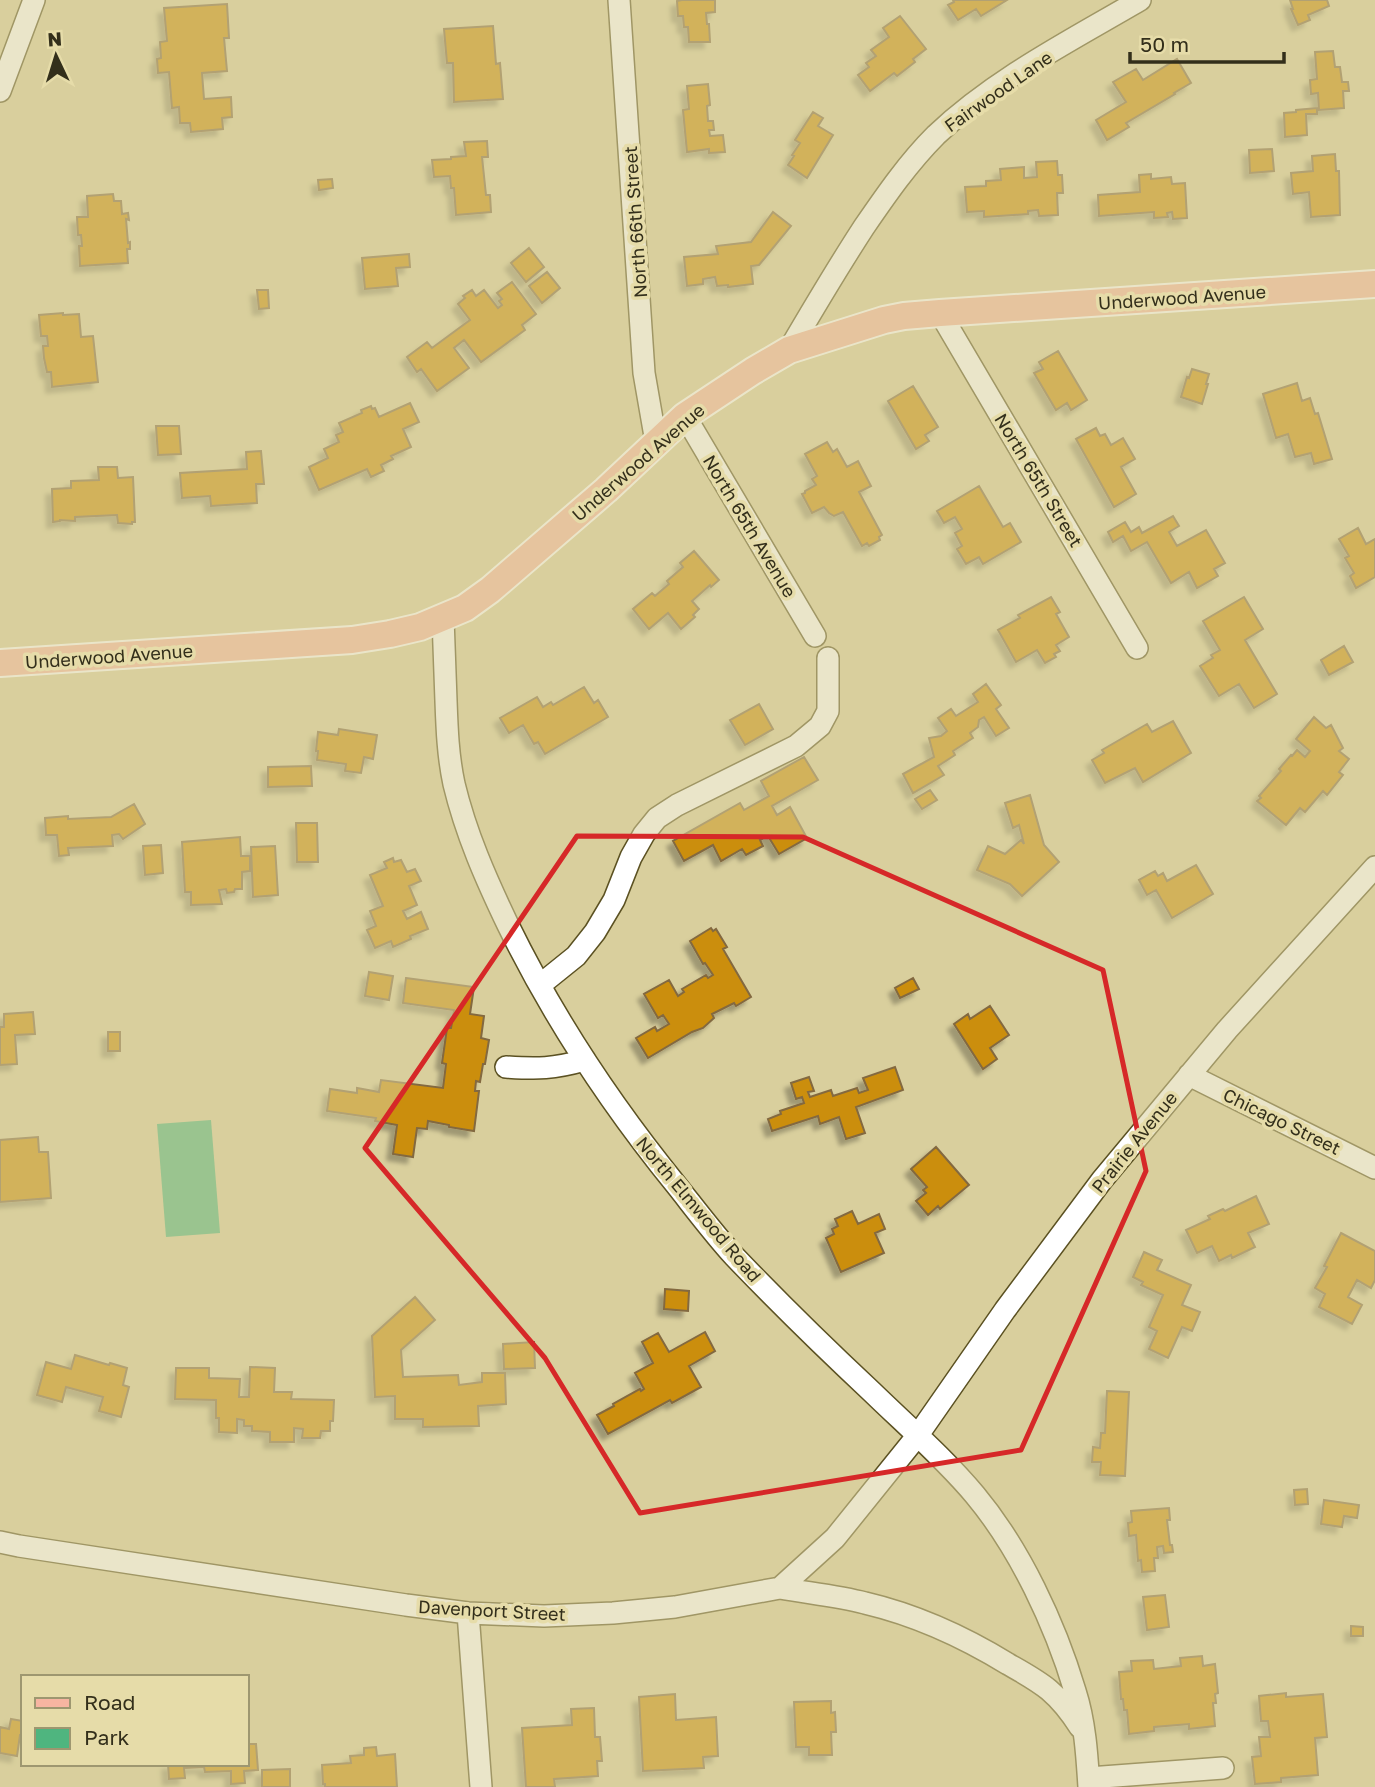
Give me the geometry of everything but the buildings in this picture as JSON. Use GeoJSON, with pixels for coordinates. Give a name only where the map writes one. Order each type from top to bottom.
{"type":"FeatureCollection","features":[{"type":"Feature","properties":{"kind":"main road","name":"Underwood Avenue"},"geometry":{"type":"LineString","coordinates":[[0,663],[352,640],[419,627],[443,618],[465,608],[490,590],[606,490],[685,416],[789,350],[884,320],[940,313],[1375,284]]}},
{"type":"Feature","properties":{"kind":"street"},"geometry":{"type":"LineString","coordinates":[[0,92],[5,64],[33,0]]}},
{"type":"Feature","properties":{"kind":"street","name":"North 66th Street"},"geometry":{"type":"LineString","coordinates":[[619,0],[645,373],[656,442]]}},
{"type":"Feature","properties":{"kind":"street","name":"Fairwood Lane"},"geometry":{"type":"LineString","coordinates":[[789,350],[889,190],[913,159],[938,134],[1016,73],[1140,0]]}},
{"type":"Feature","properties":{"kind":"street","name":"North 65th Street"},"geometry":{"type":"LineString","coordinates":[[940,313],[1137,648]]}},
{"type":"Feature","properties":{"kind":"street","name":"North 65th Avenue"},"geometry":{"type":"LineString","coordinates":[[685,416],[815,636]]}},
{"type":"Feature","properties":{"kind":"street","name":"North Elmwood Road"},"geometry":{"type":"LineString","coordinates":[[443,618],[448,747],[463,819],[494,895],[553,1011],[645,1147],[731,1252],[797,1321],[948,1465],[1000,1530],[1020,1561],[1050,1623],[1076,1692],[1084,1731],[1089,1782]]}},
{"type":"Feature","properties":{"kind":"street"},"geometry":{"type":"LineString","coordinates":[[540,985],[576,956],[595,932],[614,900],[631,857],[657,818],[677,805],[796,746],[821,726],[828,711],[828,658]]}},
{"type":"Feature","properties":{"kind":"street","name":"Prairie Avenue"},"geometry":{"type":"LineString","coordinates":[[918,1436],[1102,1180],[1236,1020],[1375,867]]}},
{"type":"Feature","properties":{"kind":"street"},"geometry":{"type":"LineString","coordinates":[[506,1067],[560,1068],[585,1060]]}},
{"type":"Feature","properties":{"kind":"street","name":"Chicago Street"},"geometry":{"type":"LineString","coordinates":[[1189,1075],[1375,1168]]}},
{"type":"Feature","properties":{"kind":"street"},"geometry":{"type":"LineString","coordinates":[[780,1588],[835,1538],[918,1436]]}},
{"type":"Feature","properties":{"kind":"street","name":"Davenport Street"},"geometry":{"type":"LineString","coordinates":[[0,1542],[406,1605],[468,1612],[544,1616],[613,1613],[674,1607],[780,1588]]}},
{"type":"Feature","properties":{"kind":"street"},"geometry":{"type":"LineString","coordinates":[[780,1588],[864,1602],[901,1613],[962,1638],[1049,1690],[1084,1731]]}},
{"type":"Feature","properties":{"kind":"street"},"geometry":{"type":"LineString","coordinates":[[468,1612],[481,1787]]}},
{"type":"Feature","properties":{"kind":"street"},"geometry":{"type":"LineString","coordinates":[[1089,1782],[1223,1768]]}},
{"type":"Feature","properties":{"kind":"highlighted area"},"geometry":{"type":"Polygon","coordinates":[[[577,836],[803,837],[1103,970],[1146,1171],[1021,1450],[640,1513],[545,1358],[365,1148],[577,836]]]}},
{"type":"Feature","properties":{"kind":"green space"},"geometry":{"type":"Polygon","coordinates":[[[211,1120],[220,1233],[166,1237],[157,1124],[211,1120]]]}}]}
